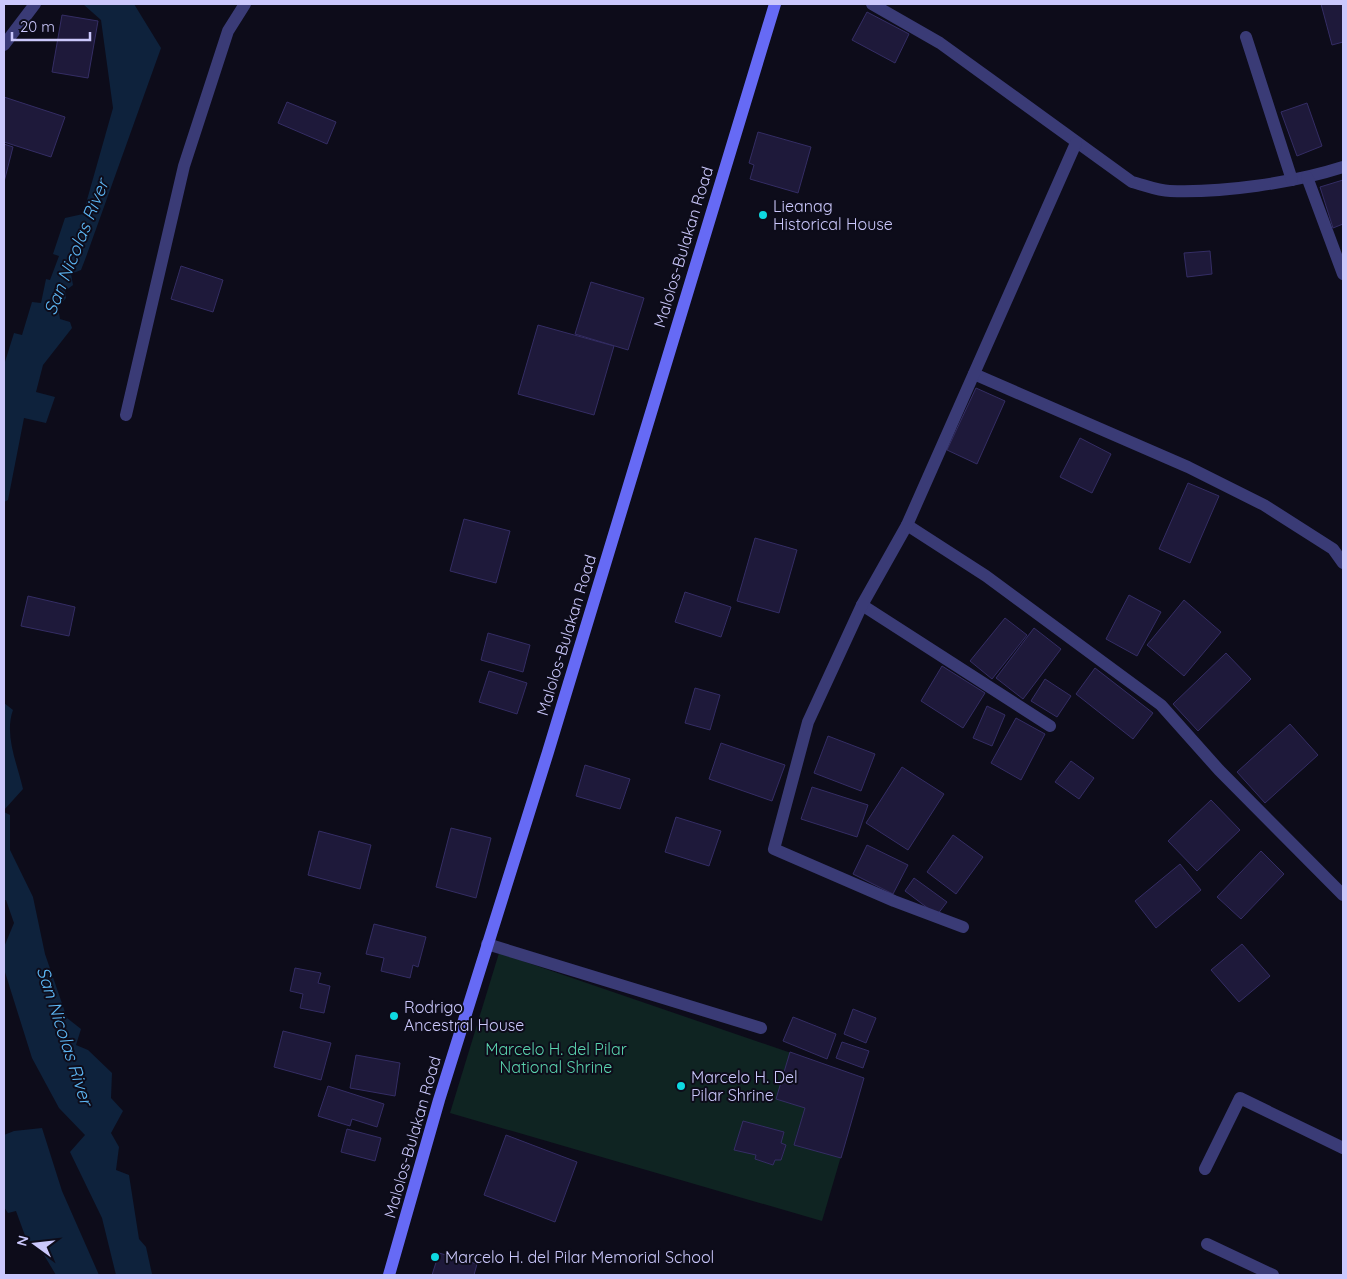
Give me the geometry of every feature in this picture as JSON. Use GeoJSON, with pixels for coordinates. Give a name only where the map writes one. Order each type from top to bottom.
{"type":"FeatureCollection","features":[{"type":"Feature","properties":{"kind":"main road","name":"Malolos-Bulakan Road"},"geometry":{"type":"LineString","coordinates":[[388,1275],[439,1100],[775,4]]}},
{"type":"Feature","properties":{"kind":"street"},"geometry":{"type":"LineString","coordinates":[[4,45],[35,4]]}},
{"type":"Feature","properties":{"kind":"street"},"geometry":{"type":"LineString","coordinates":[[126,415],[184,166],[228,31],[245,4]]}},
{"type":"Feature","properties":{"kind":"street"},"geometry":{"type":"LineString","coordinates":[[872,4],[940,43],[1132,182],[1168,192],[1228,188],[1307,178],[1343,167]]}},
{"type":"Feature","properties":{"kind":"street"},"geometry":{"type":"LineString","coordinates":[[1246,37],[1292,180]]}},
{"type":"Feature","properties":{"kind":"street"},"geometry":{"type":"LineString","coordinates":[[963,927],[894,901],[774,849],[808,722],[862,605],[907,525],[1076,143]]}},
{"type":"Feature","properties":{"kind":"street"},"geometry":{"type":"LineString","coordinates":[[1307,178],[1343,274]]}},
{"type":"Feature","properties":{"kind":"street"},"geometry":{"type":"LineString","coordinates":[[974,374],[1197,471],[1264,505],[1338,546],[1343,563]]}},
{"type":"Feature","properties":{"kind":"street"},"geometry":{"type":"LineString","coordinates":[[907,525],[986,576],[1161,705],[1219,770],[1343,895]]}},
{"type":"Feature","properties":{"kind":"street"},"geometry":{"type":"LineString","coordinates":[[862,605],[1050,726]]}},
{"type":"Feature","properties":{"kind":"street"},"geometry":{"type":"LineString","coordinates":[[487,944],[761,1028]]}},
{"type":"Feature","properties":{"kind":"street"},"geometry":{"type":"LineString","coordinates":[[1205,1169],[1240,1098],[1343,1148]]}},
{"type":"Feature","properties":{"kind":"street"},"geometry":{"type":"LineString","coordinates":[[1207,1244],[1273,1275]]}},
{"type":"Feature","properties":{"kind":"green space","name":"Marcelo H. del Pilar National Shrine"},"geometry":{"type":"Polygon","coordinates":[[[499,953],[864,1078],[822,1221],[450,1113],[499,953]]]}},
{"type":"Feature","properties":{"kind":"water","name":"San Nicolas River"},"geometry":{"type":"Polygon","coordinates":[[[83,4],[134,4],[161,48],[81,270],[71,274],[73,285],[65,291],[66,298],[58,307],[60,319],[70,322],[72,328],[43,365],[36,392],[55,397],[46,423],[24,418],[8,500],[4,502],[4,365],[14,333],[22,335],[32,302],[41,303],[46,279],[50,280],[59,256],[53,254],[65,218],[83,214],[113,108],[101,20],[83,4]]]}},
{"type":"Feature","properties":{"kind":"water"},"geometry":{"type":"Polygon","coordinates":[[[4,703],[13,710],[10,729],[11,739],[23,789],[4,810],[4,703]]]}},
{"type":"Feature","properties":{"kind":"water","name":"San Nicolas River"},"geometry":{"type":"Polygon","coordinates":[[[4,812],[10,815],[10,850],[33,897],[45,954],[67,1018],[81,1029],[76,1045],[88,1050],[112,1073],[111,1098],[123,1111],[111,1133],[119,1147],[116,1170],[129,1175],[139,1239],[146,1247],[152,1274],[155,1275],[116,1275],[102,1218],[70,1152],[85,1135],[59,1108],[32,1058],[4,969],[4,947],[14,923],[6,900],[4,900],[4,812]]]}},
{"type":"Feature","properties":{"kind":"water"},"geometry":{"type":"Polygon","coordinates":[[[42,1128],[62,1191],[99,1275],[56,1275],[41,1250],[27,1241],[16,1211],[8,1213],[4,1207],[4,1135],[14,1131],[42,1128]]]}},
{"type":"Feature","properties":{"kind":"building"},"geometry":{"type":"Polygon","coordinates":[[[1321,4],[1343,4],[1343,42],[1332,45],[1321,4]]]}},
{"type":"Feature","properties":{"kind":"building"},"geometry":{"type":"Polygon","coordinates":[[[867,12],[909,34],[895,63],[852,40],[867,12]]]}},
{"type":"Feature","properties":{"kind":"building"},"geometry":{"type":"Polygon","coordinates":[[[62,15],[98,21],[88,78],[52,72],[62,15]]]}},
{"type":"Feature","properties":{"kind":"building"},"geometry":{"type":"Polygon","coordinates":[[[4,97],[65,117],[51,157],[4,142],[4,97]]]}},
{"type":"Feature","properties":{"kind":"building"},"geometry":{"type":"Polygon","coordinates":[[[287,102],[336,122],[327,144],[278,123],[287,102]]]}},
{"type":"Feature","properties":{"kind":"building"},"geometry":{"type":"Polygon","coordinates":[[[1307,103],[1322,146],[1297,156],[1281,112],[1307,103]]]}},
{"type":"Feature","properties":{"kind":"building"},"geometry":{"type":"Polygon","coordinates":[[[758,132],[811,147],[798,193],[750,179],[754,165],[749,163],[758,132]]]}},
{"type":"Feature","properties":{"kind":"building"},"geometry":{"type":"Polygon","coordinates":[[[4,144],[13,147],[4,182],[4,144]]]}},
{"type":"Feature","properties":{"kind":"building"},"geometry":{"type":"Polygon","coordinates":[[[1343,180],[1343,224],[1333,228],[1320,187],[1343,180]]]}},
{"type":"Feature","properties":{"kind":"building"},"geometry":{"type":"Polygon","coordinates":[[[1210,251],[1212,274],[1187,277],[1184,253],[1210,251]]]}},
{"type":"Feature","properties":{"kind":"building"},"geometry":{"type":"Polygon","coordinates":[[[181,266],[223,280],[213,312],[171,299],[181,266]]]}},
{"type":"Feature","properties":{"kind":"building"},"geometry":{"type":"Polygon","coordinates":[[[591,282],[644,298],[628,350],[575,334],[591,282]]]}},
{"type":"Feature","properties":{"kind":"building"},"geometry":{"type":"Polygon","coordinates":[[[538,325],[614,346],[594,415],[518,394],[538,325]]]}},
{"type":"Feature","properties":{"kind":"building"},"geometry":{"type":"Polygon","coordinates":[[[976,388],[1005,401],[977,464],[947,450],[976,388]]]}},
{"type":"Feature","properties":{"kind":"building"},"geometry":{"type":"Polygon","coordinates":[[[1080,438],[1111,454],[1092,493],[1060,477],[1080,438]]]}},
{"type":"Feature","properties":{"kind":"building"},"geometry":{"type":"Polygon","coordinates":[[[1188,483],[1219,496],[1190,563],[1159,549],[1188,483]]]}},
{"type":"Feature","properties":{"kind":"building"},"geometry":{"type":"Polygon","coordinates":[[[464,519],[510,531],[496,583],[450,571],[464,519]]]}},
{"type":"Feature","properties":{"kind":"building"},"geometry":{"type":"Polygon","coordinates":[[[755,538],[797,550],[779,613],[737,601],[755,538]]]}},
{"type":"Feature","properties":{"kind":"building"},"geometry":{"type":"Polygon","coordinates":[[[685,592],[731,607],[721,637],[675,622],[685,592]]]}},
{"type":"Feature","properties":{"kind":"building"},"geometry":{"type":"Polygon","coordinates":[[[1129,595],[1161,612],[1137,656],[1106,639],[1129,595]]]}},
{"type":"Feature","properties":{"kind":"building"},"geometry":{"type":"Polygon","coordinates":[[[28,596],[75,607],[69,636],[21,626],[28,596]]]}},
{"type":"Feature","properties":{"kind":"building"},"geometry":{"type":"Polygon","coordinates":[[[1184,600],[1221,632],[1184,676],[1147,645],[1184,600]]]}},
{"type":"Feature","properties":{"kind":"building"},"geometry":{"type":"Polygon","coordinates":[[[1005,618],[1027,635],[992,679],[970,661],[1005,618]]]}},
{"type":"Feature","properties":{"kind":"building"},"geometry":{"type":"Polygon","coordinates":[[[1034,628],[1061,649],[1023,699],[996,678],[1034,628]]]}},
{"type":"Feature","properties":{"kind":"building"},"geometry":{"type":"Polygon","coordinates":[[[488,633],[530,645],[523,672],[481,660],[488,633]]]}},
{"type":"Feature","properties":{"kind":"building"},"geometry":{"type":"Polygon","coordinates":[[[1226,653],[1251,679],[1198,731],[1173,704],[1226,653]]]}},
{"type":"Feature","properties":{"kind":"building"},"geometry":{"type":"Polygon","coordinates":[[[942,666],[985,693],[963,728],[921,701],[942,666]]]}},
{"type":"Feature","properties":{"kind":"building"},"geometry":{"type":"Polygon","coordinates":[[[1095,668],[1153,713],[1133,739],[1076,694],[1095,668]]]}},
{"type":"Feature","properties":{"kind":"building"},"geometry":{"type":"Polygon","coordinates":[[[489,671],[527,683],[517,714],[479,702],[489,671]]]}},
{"type":"Feature","properties":{"kind":"building"},"geometry":{"type":"Polygon","coordinates":[[[1045,679],[1071,696],[1057,717],[1031,701],[1045,679]]]}},
{"type":"Feature","properties":{"kind":"building"},"geometry":{"type":"Polygon","coordinates":[[[695,688],[720,695],[710,730],[685,723],[695,688]]]}},
{"type":"Feature","properties":{"kind":"building"},"geometry":{"type":"Polygon","coordinates":[[[987,706],[1005,715],[992,746],[973,738],[987,706]]]}},
{"type":"Feature","properties":{"kind":"building"},"geometry":{"type":"Polygon","coordinates":[[[1016,718],[1045,734],[1021,780],[991,763],[1016,718]]]}},
{"type":"Feature","properties":{"kind":"building"},"geometry":{"type":"Polygon","coordinates":[[[1290,724],[1318,755],[1265,803],[1237,772],[1290,724]]]}},
{"type":"Feature","properties":{"kind":"building"},"geometry":{"type":"Polygon","coordinates":[[[828,736],[875,754],[861,791],[814,773],[828,736]]]}},
{"type":"Feature","properties":{"kind":"building"},"geometry":{"type":"Polygon","coordinates":[[[721,743],[785,765],[772,801],[709,779],[721,743]]]}},
{"type":"Feature","properties":{"kind":"building"},"geometry":{"type":"Polygon","coordinates":[[[1071,761],[1094,778],[1079,799],[1055,782],[1071,761]]]}},
{"type":"Feature","properties":{"kind":"building"},"geometry":{"type":"Polygon","coordinates":[[[585,765],[630,779],[620,809],[576,796],[585,765]]]}},
{"type":"Feature","properties":{"kind":"building"},"geometry":{"type":"Polygon","coordinates":[[[902,767],[944,794],[908,850],[866,823],[902,767]]]}},
{"type":"Feature","properties":{"kind":"building"},"geometry":{"type":"Polygon","coordinates":[[[812,787],[868,805],[857,837],[801,819],[812,787]]]}},
{"type":"Feature","properties":{"kind":"building"},"geometry":{"type":"Polygon","coordinates":[[[1211,800],[1240,830],[1197,871],[1168,841],[1211,800]]]}},
{"type":"Feature","properties":{"kind":"building"},"geometry":{"type":"Polygon","coordinates":[[[676,817],[721,831],[709,866],[665,852],[676,817]]]}},
{"type":"Feature","properties":{"kind":"building"},"geometry":{"type":"Polygon","coordinates":[[[451,828],[491,838],[476,898],[436,887],[451,828]]]}},
{"type":"Feature","properties":{"kind":"building"},"geometry":{"type":"Polygon","coordinates":[[[319,831],[371,845],[360,889],[308,875],[319,831]]]}},
{"type":"Feature","properties":{"kind":"building"},"geometry":{"type":"Polygon","coordinates":[[[953,835],[983,857],[956,894],[927,872],[953,835]]]}},
{"type":"Feature","properties":{"kind":"building"},"geometry":{"type":"Polygon","coordinates":[[[867,845],[908,865],[893,894],[853,874],[867,845]]]}},
{"type":"Feature","properties":{"kind":"building"},"geometry":{"type":"Polygon","coordinates":[[[1261,851],[1284,874],[1241,919],[1217,897],[1261,851]]]}},
{"type":"Feature","properties":{"kind":"building"},"geometry":{"type":"Polygon","coordinates":[[[1180,864],[1201,890],[1156,928],[1135,901],[1180,864]]]}},
{"type":"Feature","properties":{"kind":"building"},"geometry":{"type":"Polygon","coordinates":[[[914,878],[947,902],[937,915],[905,891],[914,878]]]}},
{"type":"Feature","properties":{"kind":"building"},"geometry":{"type":"Polygon","coordinates":[[[374,924],[426,937],[418,967],[413,965],[410,978],[381,971],[384,958],[366,954],[374,924]]]}},
{"type":"Feature","properties":{"kind":"building"},"geometry":{"type":"Polygon","coordinates":[[[1242,944],[1270,976],[1239,1002],[1211,970],[1242,944]]]}},
{"type":"Feature","properties":{"kind":"building"},"geometry":{"type":"Polygon","coordinates":[[[295,968],[321,973],[318,983],[330,986],[324,1013],[300,1008],[303,994],[290,991],[295,968]]]}},
{"type":"Feature","properties":{"kind":"building"},"geometry":{"type":"Polygon","coordinates":[[[853,1009],[876,1018],[866,1043],[844,1034],[853,1009]]]}},
{"type":"Feature","properties":{"kind":"building"},"geometry":{"type":"Polygon","coordinates":[[[793,1017],[836,1034],[827,1059],[783,1041],[793,1017]]]}},
{"type":"Feature","properties":{"kind":"building"},"geometry":{"type":"Polygon","coordinates":[[[283,1031],[331,1043],[321,1080],[274,1067],[283,1031]]]}},
{"type":"Feature","properties":{"kind":"building"},"geometry":{"type":"Polygon","coordinates":[[[842,1042],[869,1051],[863,1068],[836,1058],[842,1042]]]}},
{"type":"Feature","properties":{"kind":"building"},"geometry":{"type":"Polygon","coordinates":[[[790,1052],[864,1078],[841,1158],[794,1145],[805,1108],[776,1099],[790,1052]]]}},
{"type":"Feature","properties":{"kind":"building"},"geometry":{"type":"Polygon","coordinates":[[[356,1055],[400,1063],[395,1096],[350,1088],[356,1055]]]}},
{"type":"Feature","properties":{"kind":"building"},"geometry":{"type":"Polygon","coordinates":[[[328,1086],[384,1104],[377,1127],[352,1119],[350,1126],[318,1116],[328,1086]]]}},
{"type":"Feature","properties":{"kind":"building"},"geometry":{"type":"Polygon","coordinates":[[[743,1121],[784,1132],[781,1143],[786,1145],[781,1160],[775,1160],[773,1165],[755,1159],[756,1155],[734,1150],[743,1121]]]}},
{"type":"Feature","properties":{"kind":"building"},"geometry":{"type":"Polygon","coordinates":[[[347,1129],[381,1138],[375,1161],[341,1152],[347,1129]]]}},
{"type":"Feature","properties":{"kind":"building"},"geometry":{"type":"Polygon","coordinates":[[[506,1135],[577,1162],[555,1222],[484,1195],[506,1135]]]}},
{"type":"Feature","properties":{"kind":"building"},"geometry":{"type":"Polygon","coordinates":[[[439,1253],[477,1264],[474,1275],[432,1275],[439,1253]]]}},
{"type":"Feature","properties":{"kind":"place","name":"Lieanag Historical House"},"geometry":{"type":"Point","coordinates":[763,215]}},
{"type":"Feature","properties":{"kind":"place","name":"Rodrigo Ancestral House"},"geometry":{"type":"Point","coordinates":[394,1016]}},
{"type":"Feature","properties":{"kind":"place","name":"Marcelo H. Del Pilar Shrine"},"geometry":{"type":"Point","coordinates":[681,1086]}},
{"type":"Feature","properties":{"kind":"place","name":"Marcelo H. del Pilar Memorial School"},"geometry":{"type":"Point","coordinates":[435,1257]}}]}
